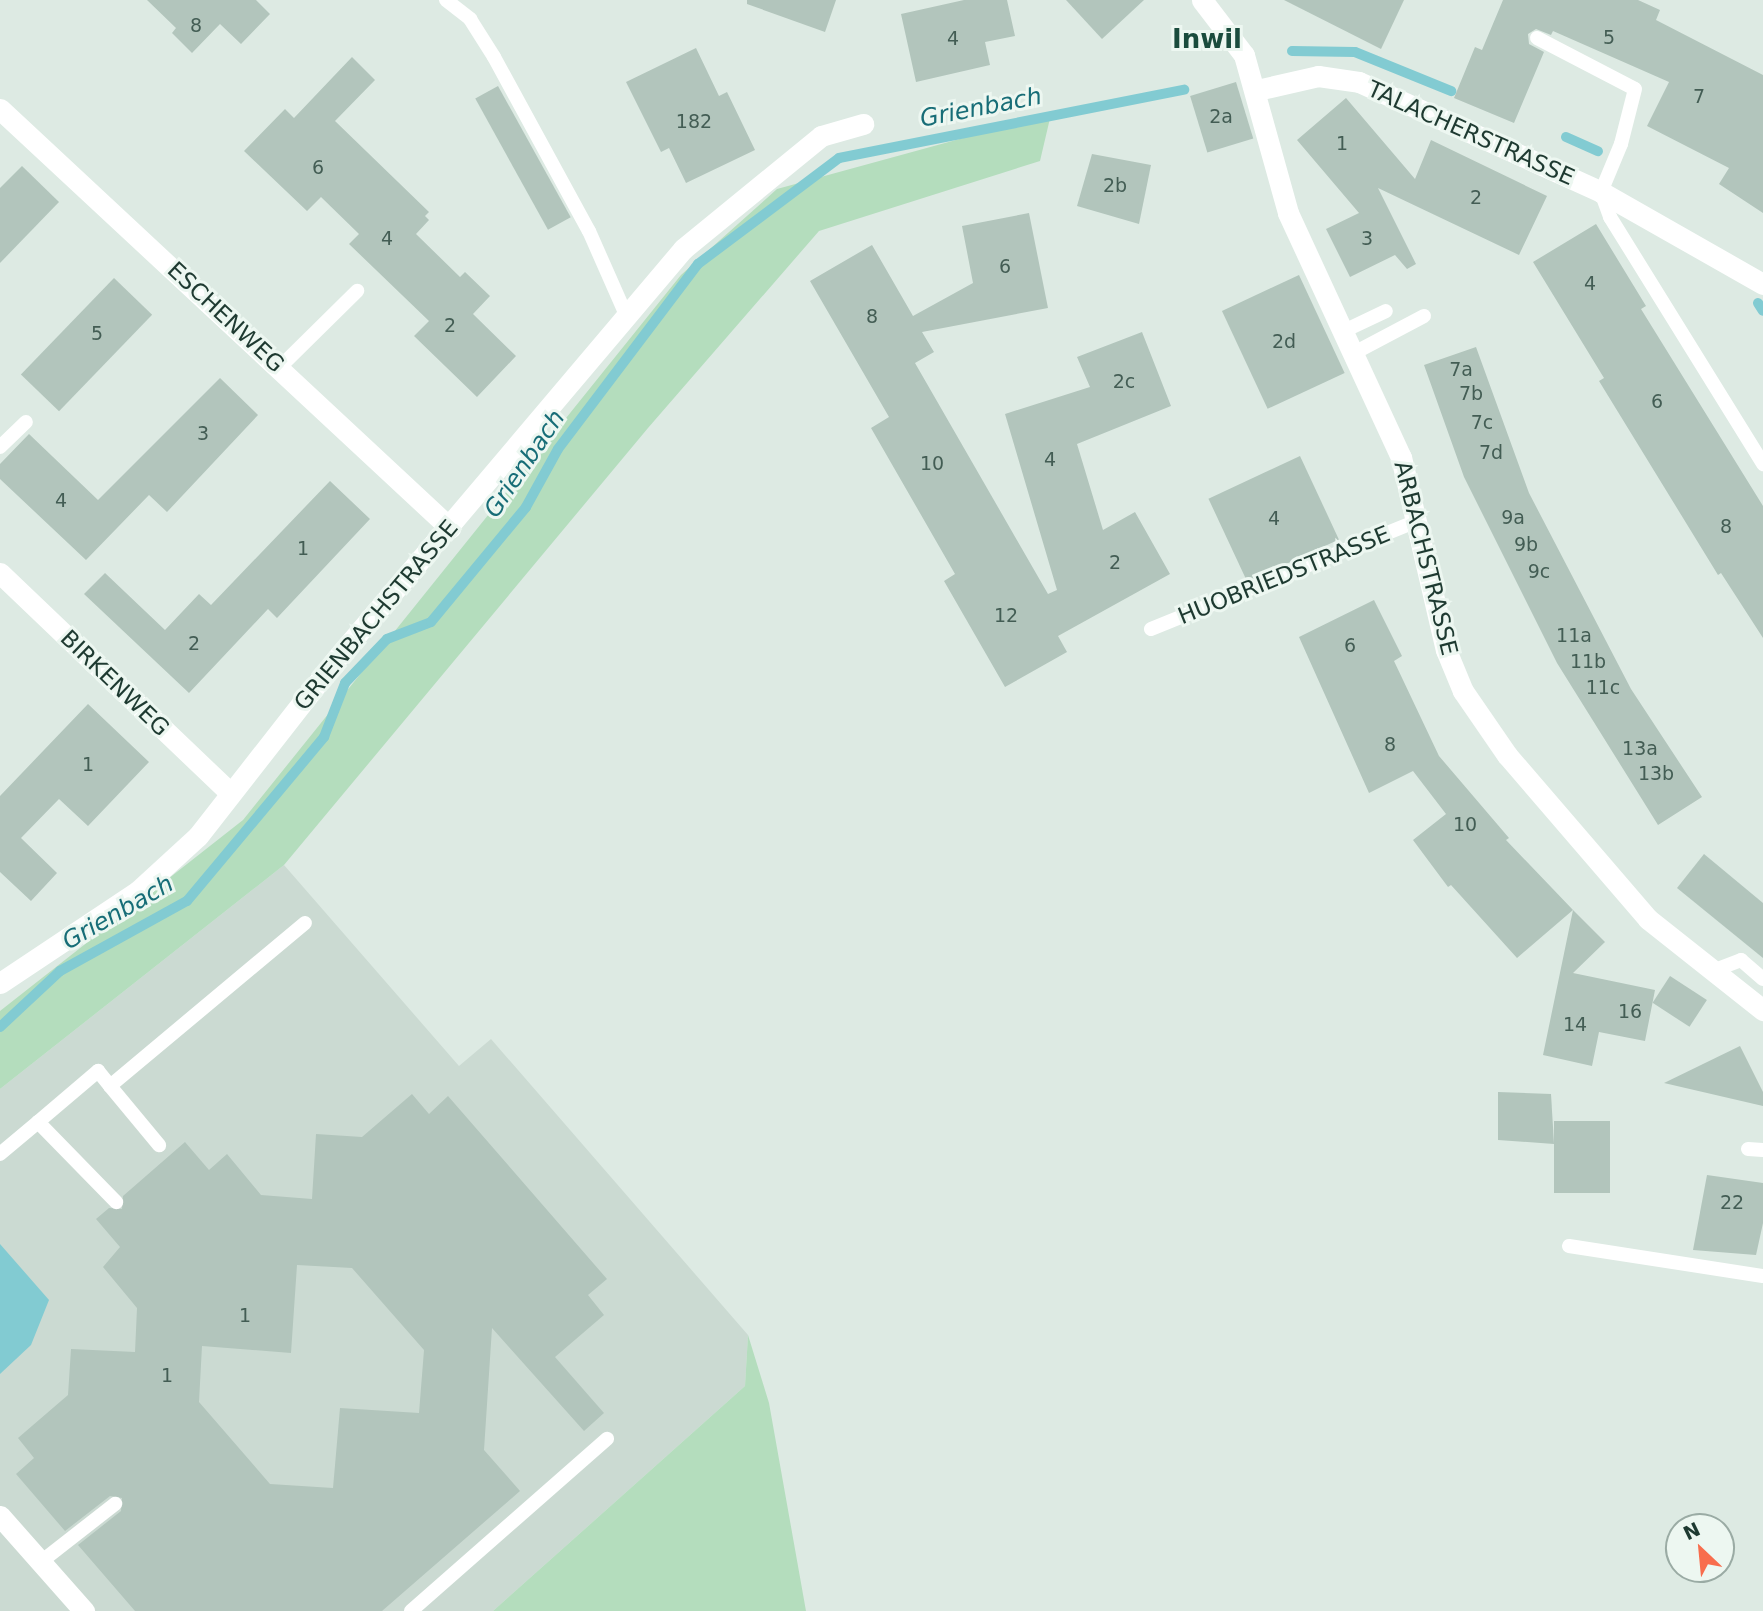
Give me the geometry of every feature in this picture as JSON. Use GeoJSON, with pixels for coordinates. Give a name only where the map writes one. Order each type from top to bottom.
{"type":"FeatureCollection","features":[{"type":"Feature","properties":{"kind":"street","name":"ARBACHSTRASSE"},"geometry":{"type":"LineString","coordinates":[[1202,0],[1244,55],[1257,90],[1288,212],[1346,330],[1401,457],[1446,650],[1463,691],[1507,755],[1648,919],[1763,1010]]}},
{"type":"Feature","properties":{"kind":"street","name":"TALACHERSTRASSE"},"geometry":{"type":"LineString","coordinates":[[1257,90],[1318,76],[1359,82],[1601,192],[1763,284]]}},
{"type":"Feature","properties":{"kind":"street","name":"ESCHENWEG"},"geometry":{"type":"LineString","coordinates":[[0,109],[450,528]]}},
{"type":"Feature","properties":{"kind":"street","name":"GRIENBACHSTRASSE"},"geometry":{"type":"LineString","coordinates":[[0,983],[138,891],[198,836],[338,657],[450,528],[683,249],[821,136],[863,124]]}},
{"type":"Feature","properties":{"kind":"street","name":"BIRKENWEG"},"geometry":{"type":"LineString","coordinates":[[0,573],[230,793]]}},
{"type":"Feature","properties":{"kind":"street"},"geometry":{"type":"LineString","coordinates":[[0,1516],[84,1611]]}},
{"type":"Feature","properties":{"kind":"lane"},"geometry":{"type":"LineString","coordinates":[[446,0],[470,19],[494,57],[589,231],[626,315]]}},
{"type":"Feature","properties":{"kind":"lane","name":"TALACHERSTRASSE"},"geometry":{"type":"LineString","coordinates":[[1536,38],[1635,89],[1621,144],[1601,192],[1610,217],[1763,464]]}},
{"type":"Feature","properties":{"kind":"lane"},"geometry":{"type":"LineString","coordinates":[[279,368],[357,290]]}},
{"type":"Feature","properties":{"kind":"lane"},"geometry":{"type":"LineString","coordinates":[[1346,330],[1386,311]]}},
{"type":"Feature","properties":{"kind":"lane"},"geometry":{"type":"LineString","coordinates":[[1356,352],[1424,316]]}},
{"type":"Feature","properties":{"kind":"lane"},"geometry":{"type":"LineString","coordinates":[[0,447],[26,422]]}},
{"type":"Feature","properties":{"kind":"lane","name":"HUOBRIEDSTRASSE"},"geometry":{"type":"LineString","coordinates":[[1151,629],[1417,521]]}},
{"type":"Feature","properties":{"kind":"lane"},"geometry":{"type":"LineString","coordinates":[[110,1086],[305,923]]}},
{"type":"Feature","properties":{"kind":"lane"},"geometry":{"type":"LineString","coordinates":[[1715,970],[1741,960],[1763,979]]}},
{"type":"Feature","properties":{"kind":"lane"},"geometry":{"type":"LineString","coordinates":[[0,1154],[98,1071],[159,1145]]}},
{"type":"Feature","properties":{"kind":"lane"},"geometry":{"type":"LineString","coordinates":[[38,1122],[116,1202]]}},
{"type":"Feature","properties":{"kind":"lane"},"geometry":{"type":"LineString","coordinates":[[1748,1149],[1763,1150]]}},
{"type":"Feature","properties":{"kind":"lane"},"geometry":{"type":"LineString","coordinates":[[1569,1246],[1763,1276]]}},
{"type":"Feature","properties":{"kind":"lane"},"geometry":{"type":"LineString","coordinates":[[411,1611],[607,1439]]}},
{"type":"Feature","properties":{"kind":"lane"},"geometry":{"type":"LineString","coordinates":[[42,1561],[115,1504]]}},
{"type":"Feature","properties":{"kind":"shaded area"},"geometry":{"type":"Polygon","coordinates":[[[284,865],[459,1066],[491,1039],[748,1335],[745,1386],[493,1611],[0,1611],[0,1089],[284,865]]]}},
{"type":"Feature","properties":{"kind":"green space"},"geometry":{"type":"Polygon","coordinates":[[[1051,114],[1040,161],[819,231],[648,428],[284,865],[0,1089],[0,1011],[243,820],[681,275],[777,189],[1051,114]]]}},
{"type":"Feature","properties":{"kind":"green space"},"geometry":{"type":"Polygon","coordinates":[[[748,1335],[769,1403],[806,1611],[493,1611],[745,1386],[748,1335]]]}},
{"type":"Feature","properties":{"kind":"water"},"geometry":{"type":"Polygon","coordinates":[[[0,1244],[49,1300],[31,1345],[0,1374],[0,1244]]]}},
{"type":"Feature","properties":{"kind":"building"},"geometry":{"type":"Polygon","coordinates":[[[147,0],[256,0],[270,14],[241,44],[220,24],[192,53],[172,33],[176,28],[147,0]]]}},
{"type":"Feature","properties":{"kind":"building"},"geometry":{"type":"Polygon","coordinates":[[[747,0],[836,0],[825,32],[747,4],[747,0]]]}},
{"type":"Feature","properties":{"kind":"building"},"geometry":{"type":"Polygon","coordinates":[[[964,0],[1007,0],[1015,36],[985,42],[990,65],[916,82],[901,14],[964,0]]]}},
{"type":"Feature","properties":{"kind":"building"},"geometry":{"type":"Polygon","coordinates":[[[1066,0],[1144,0],[1102,39],[1066,0]]]}},
{"type":"Feature","properties":{"kind":"building"},"geometry":{"type":"Polygon","coordinates":[[[1284,0],[1404,0],[1381,49],[1284,0]]]}},
{"type":"Feature","properties":{"kind":"building"},"geometry":{"type":"Polygon","coordinates":[[[1503,0],[1638,0],[1660,10],[1656,20],[1763,75],[1763,213],[1719,184],[1729,168],[1647,126],[1669,82],[1553,31],[1551,35],[1536,29],[1528,34],[1529,44],[1544,52],[1514,123],[1454,98],[1475,47],[1482,50],[1503,0]]]}},
{"type":"Feature","properties":{"kind":"building"},"geometry":{"type":"Polygon","coordinates":[[[696,48],[719,96],[727,92],[755,150],[686,183],[669,148],[661,152],[626,82],[696,48]]]}},
{"type":"Feature","properties":{"kind":"building"},"geometry":{"type":"Polygon","coordinates":[[[352,57],[375,80],[335,121],[429,212],[425,216],[429,220],[416,234],[460,277],[465,272],[490,296],[473,314],[516,356],[477,397],[414,336],[429,321],[349,244],[359,234],[321,197],[307,211],[244,151],[285,109],[294,118],[352,57]]]}},
{"type":"Feature","properties":{"kind":"building"},"geometry":{"type":"Polygon","coordinates":[[[1236,82],[1253,138],[1207,152],[1190,96],[1236,82]]]}},
{"type":"Feature","properties":{"kind":"building"},"geometry":{"type":"Polygon","coordinates":[[[498,86],[571,217],[548,230],[475,99],[498,86]]]}},
{"type":"Feature","properties":{"kind":"building"},"geometry":{"type":"Polygon","coordinates":[[[1346,98],[1415,179],[1431,140],[1547,196],[1519,255],[1378,188],[1416,264],[1407,269],[1395,255],[1350,277],[1326,229],[1359,213],[1297,140],[1346,98]]]}},
{"type":"Feature","properties":{"kind":"building"},"geometry":{"type":"Polygon","coordinates":[[[1092,154],[1151,165],[1139,224],[1077,206],[1092,154]]]}},
{"type":"Feature","properties":{"kind":"building"},"geometry":{"type":"Polygon","coordinates":[[[22,166],[59,202],[0,263],[0,188],[22,166]]]}},
{"type":"Feature","properties":{"kind":"building"},"geometry":{"type":"Polygon","coordinates":[[[1029,213],[1048,308],[922,332],[934,352],[915,363],[1048,594],[1057,590],[1005,414],[1090,387],[1077,357],[1142,332],[1171,406],[1077,444],[1103,530],[1135,512],[1170,574],[1058,636],[1067,652],[1005,687],[944,581],[955,574],[871,428],[889,417],[810,281],[872,245],[913,316],[973,283],[962,226],[1029,213]]]}},
{"type":"Feature","properties":{"kind":"building"},"geometry":{"type":"Polygon","coordinates":[[[1596,224],[1646,306],[1641,309],[1763,506],[1763,638],[1721,573],[1718,575],[1599,381],[1604,378],[1533,262],[1596,224]]]}},
{"type":"Feature","properties":{"kind":"building"},"geometry":{"type":"Polygon","coordinates":[[[1299,275],[1345,373],[1268,409],[1222,311],[1299,275]]]}},
{"type":"Feature","properties":{"kind":"building"},"geometry":{"type":"Polygon","coordinates":[[[114,278],[152,315],[59,411],[21,374],[114,278]]]}},
{"type":"Feature","properties":{"kind":"building"},"geometry":{"type":"Polygon","coordinates":[[[1476,347],[1529,493],[1631,689],[1702,797],[1658,825],[1557,663],[1464,477],[1424,365],[1476,347]]]}},
{"type":"Feature","properties":{"kind":"building"},"geometry":{"type":"Polygon","coordinates":[[[220,378],[258,415],[167,512],[149,495],[86,560],[0,479],[0,464],[29,434],[98,500],[220,378]]]}},
{"type":"Feature","properties":{"kind":"building"},"geometry":{"type":"Polygon","coordinates":[[[1300,456],[1339,539],[1247,582],[1208,499],[1300,456]]]}},
{"type":"Feature","properties":{"kind":"building"},"geometry":{"type":"Polygon","coordinates":[[[330,481],[370,519],[277,618],[268,609],[189,693],[84,594],[105,573],[165,630],[199,594],[211,605],[330,481]]]}},
{"type":"Feature","properties":{"kind":"building"},"geometry":{"type":"Polygon","coordinates":[[[1374,600],[1402,656],[1394,661],[1439,756],[1509,838],[1506,840],[1573,910],[1517,958],[1451,885],[1448,887],[1413,840],[1446,814],[1413,771],[1369,793],[1299,637],[1374,600]]]}},
{"type":"Feature","properties":{"kind":"building"},"geometry":{"type":"Polygon","coordinates":[[[88,704],[149,762],[88,826],[59,799],[21,838],[57,873],[31,901],[0,872],[0,796],[88,704]]]}},
{"type":"Feature","properties":{"kind":"building"},"geometry":{"type":"Polygon","coordinates":[[[1704,854],[1763,903],[1763,958],[1677,888],[1704,854]]]}},
{"type":"Feature","properties":{"kind":"building"},"geometry":{"type":"Polygon","coordinates":[[[1573,910],[1605,942],[1573,973],[1655,990],[1645,1041],[1599,1032],[1592,1066],[1543,1055],[1573,910]]]}},
{"type":"Feature","properties":{"kind":"building"},"geometry":{"type":"Polygon","coordinates":[[[1670,976],[1707,1000],[1689,1027],[1653,1003],[1670,976]]]}},
{"type":"Feature","properties":{"kind":"building"},"geometry":{"type":"Polygon","coordinates":[[[1740,1046],[1763,1092],[1763,1106],[1664,1083],[1740,1046]]]}},
{"type":"Feature","properties":{"kind":"building"},"geometry":{"type":"Polygon","coordinates":[[[1498,1092],[1551,1094],[1554,1144],[1498,1140],[1498,1092]]]}},
{"type":"Feature","properties":{"kind":"building"},"geometry":{"type":"Polygon","coordinates":[[[412,1094],[429,1114],[448,1096],[607,1279],[588,1295],[604,1315],[555,1357],[604,1413],[584,1431],[492,1328],[484,1450],[520,1491],[382,1611],[135,1611],[78,1545],[121,1511],[122,1498],[110,1496],[65,1531],[16,1474],[34,1458],[18,1438],[68,1395],[71,1349],[135,1352],[137,1308],[103,1267],[120,1247],[96,1219],[109,1208],[122,1209],[123,1196],[185,1142],[209,1170],[227,1154],[261,1195],[312,1199],[316,1134],[362,1137],[412,1094]],[[297,1265],[291,1353],[202,1346],[199,1402],[270,1484],[333,1488],[340,1408],[419,1413],[424,1350],[352,1268],[297,1265]]]}},
{"type":"Feature","properties":{"kind":"building"},"geometry":{"type":"Polygon","coordinates":[[[1554,1121],[1610,1121],[1610,1193],[1554,1193],[1554,1121]]]}},
{"type":"Feature","properties":{"kind":"building"},"geometry":{"type":"Polygon","coordinates":[[[1707,1175],[1763,1183],[1763,1223],[1756,1255],[1693,1250],[1707,1175]]]}},
{"type":"Feature","properties":{"kind":"waterway","name":"Grienbach"},"geometry":{"type":"LineString","coordinates":[[1292,51],[1355,52],[1451,91]]}},
{"type":"Feature","properties":{"kind":"waterway","name":"Grienbach"},"geometry":{"type":"LineString","coordinates":[[0,1027],[60,971],[187,901],[324,737],[345,683],[387,639],[431,622],[526,507],[558,449],[698,264],[839,158],[1184,90]]}},
{"type":"Feature","properties":{"kind":"waterway","name":"Grienbach"},"geometry":{"type":"LineString","coordinates":[[1566,137],[1598,151]]}},
{"type":"Feature","properties":{"kind":"waterway","name":"Grienbach"},"geometry":{"type":"LineString","coordinates":[[1758,303],[1763,311]]}},
{"type":"Feature","properties":{"kind":"district","name":"Inwil"},"geometry":{"type":"Point","coordinates":[1207,40]}}]}
